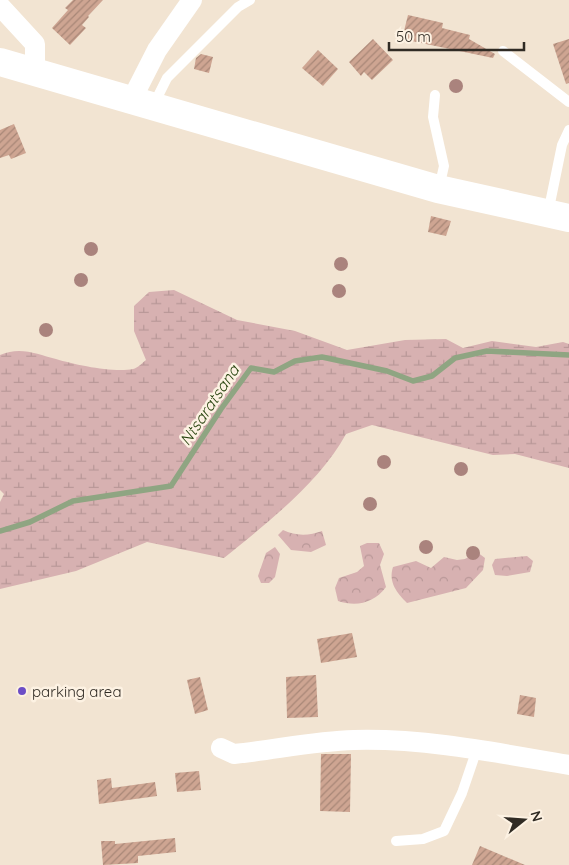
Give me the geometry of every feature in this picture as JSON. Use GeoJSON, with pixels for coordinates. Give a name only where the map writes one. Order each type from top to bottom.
{"type":"FeatureCollection","features":[{"type":"Feature","properties":{"kind":"main road"},"geometry":{"type":"LineString","coordinates":[[0,62],[438,189],[559,216]]}},
{"type":"Feature","properties":{"kind":"street"},"geometry":{"type":"LineString","coordinates":[[143,102],[157,50],[192,0]]}},
{"type":"Feature","properties":{"kind":"street"},"geometry":{"type":"LineString","coordinates":[[0,6],[35,44],[35,73]]}},
{"type":"Feature","properties":{"kind":"street"},"geometry":{"type":"LineString","coordinates":[[221,748],[234,754],[316,742],[355,740],[396,741],[477,749],[569,765]]}},
{"type":"Feature","properties":{"kind":"lane"},"geometry":{"type":"LineString","coordinates":[[143,102],[238,7],[250,0]]}},
{"type":"Feature","properties":{"kind":"lane"},"geometry":{"type":"LineString","coordinates":[[504,51],[569,102]]}},
{"type":"Feature","properties":{"kind":"lane"},"geometry":{"type":"LineString","coordinates":[[435,95],[433,117],[444,166],[438,189]]}},
{"type":"Feature","properties":{"kind":"lane"},"geometry":{"type":"LineString","coordinates":[[559,216],[562,145],[569,130]]}},
{"type":"Feature","properties":{"kind":"lane"},"geometry":{"type":"LineString","coordinates":[[396,840],[423,839],[444,831],[462,793],[477,749]]}},
{"type":"Feature","properties":{"kind":"green space"},"geometry":{"type":"Polygon","coordinates":[[[174,290],[237,320],[295,331],[347,350],[405,340],[446,339],[463,348],[492,341],[536,347],[563,342],[569,344],[569,468],[515,454],[493,455],[372,425],[346,434],[322,469],[307,485],[275,516],[224,558],[147,542],[76,571],[0,589],[0,502],[4,494],[0,490],[0,355],[7,352],[21,351],[95,368],[125,370],[138,367],[146,360],[134,331],[134,306],[149,292],[174,290]]]}},
{"type":"Feature","properties":{"kind":"green space"},"geometry":{"type":"Polygon","coordinates":[[[283,530],[302,535],[322,531],[326,545],[311,552],[291,550],[278,535],[283,530]]]}},
{"type":"Feature","properties":{"kind":"green space"},"geometry":{"type":"Polygon","coordinates":[[[367,543],[379,543],[384,554],[380,565],[386,587],[376,597],[365,602],[352,604],[338,601],[335,588],[339,578],[357,572],[364,566],[360,546],[367,543]]]}},
{"type":"Feature","properties":{"kind":"green space"},"geometry":{"type":"Polygon","coordinates":[[[275,547],[280,554],[275,577],[269,583],[261,583],[258,576],[266,553],[275,547]]]}},
{"type":"Feature","properties":{"kind":"green space"},"geometry":{"type":"Polygon","coordinates":[[[477,552],[485,558],[483,570],[466,588],[407,603],[397,591],[393,582],[393,567],[416,561],[431,568],[444,557],[457,560],[465,559],[477,552]]]}},
{"type":"Feature","properties":{"kind":"green space"},"geometry":{"type":"Polygon","coordinates":[[[527,556],[533,561],[530,572],[507,576],[495,575],[492,565],[495,559],[527,556]]]}},
{"type":"Feature","properties":{"kind":"building"},"geometry":{"type":"Polygon","coordinates":[[[73,0],[103,0],[82,25],[86,28],[70,45],[52,28],[68,10],[65,8],[73,0]]]}},
{"type":"Feature","properties":{"kind":"building"},"geometry":{"type":"Polygon","coordinates":[[[408,15],[443,23],[442,28],[470,35],[469,39],[495,54],[493,58],[402,39],[408,15]]]}},
{"type":"Feature","properties":{"kind":"building"},"geometry":{"type":"Polygon","coordinates":[[[373,39],[393,60],[372,80],[364,72],[361,76],[349,62],[373,39]]]}},
{"type":"Feature","properties":{"kind":"building"},"geometry":{"type":"Polygon","coordinates":[[[569,39],[569,83],[566,84],[553,44],[569,39]]]}},
{"type":"Feature","properties":{"kind":"building"},"geometry":{"type":"Polygon","coordinates":[[[318,50],[338,69],[323,86],[302,68],[318,50]]]}},
{"type":"Feature","properties":{"kind":"building"},"geometry":{"type":"Polygon","coordinates":[[[201,54],[213,57],[209,73],[194,69],[196,58],[201,54]]]}},
{"type":"Feature","properties":{"kind":"building"},"geometry":{"type":"Polygon","coordinates":[[[14,124],[26,153],[11,159],[9,155],[0,158],[0,130],[14,124]]]}},
{"type":"Feature","properties":{"kind":"building"},"geometry":{"type":"Polygon","coordinates":[[[431,216],[451,221],[446,236],[428,232],[431,216]]]}},
{"type":"Feature","properties":{"kind":"building"},"geometry":{"type":"Polygon","coordinates":[[[352,633],[357,657],[321,663],[317,639],[352,633]]]}},
{"type":"Feature","properties":{"kind":"building"},"geometry":{"type":"Polygon","coordinates":[[[316,675],[318,717],[287,718],[286,677],[316,675]]]}},
{"type":"Feature","properties":{"kind":"building"},"geometry":{"type":"Polygon","coordinates":[[[200,677],[208,710],[195,714],[187,680],[200,677]]]}},
{"type":"Feature","properties":{"kind":"building"},"geometry":{"type":"Polygon","coordinates":[[[520,695],[536,698],[534,717],[517,714],[520,695]]]}},
{"type":"Feature","properties":{"kind":"building"},"geometry":{"type":"Polygon","coordinates":[[[321,754],[351,754],[350,812],[320,811],[321,754]]]}},
{"type":"Feature","properties":{"kind":"building"},"geometry":{"type":"Polygon","coordinates":[[[199,771],[201,790],[177,792],[175,773],[199,771]]]}},
{"type":"Feature","properties":{"kind":"building"},"geometry":{"type":"Polygon","coordinates":[[[111,778],[112,788],[155,782],[157,796],[99,804],[97,780],[111,778]]]}},
{"type":"Feature","properties":{"kind":"building"},"geometry":{"type":"Polygon","coordinates":[[[175,838],[176,852],[138,856],[138,863],[103,865],[101,841],[115,841],[115,844],[175,838]]]}},
{"type":"Feature","properties":{"kind":"building"},"geometry":{"type":"Polygon","coordinates":[[[480,846],[525,865],[472,865],[480,846]]]}},
{"type":"Feature","properties":{"kind":"waterway","name":"Ntsaratsana"},"geometry":{"type":"LineString","coordinates":[[0,531],[30,522],[73,501],[171,486],[221,409],[251,368],[274,372],[295,361],[322,357],[387,371],[413,381],[432,376],[455,358],[487,351],[569,355]]}},
{"type":"Feature","properties":{"kind":"place","name":"parking area"},"geometry":{"type":"Point","coordinates":[22,691]}}]}
